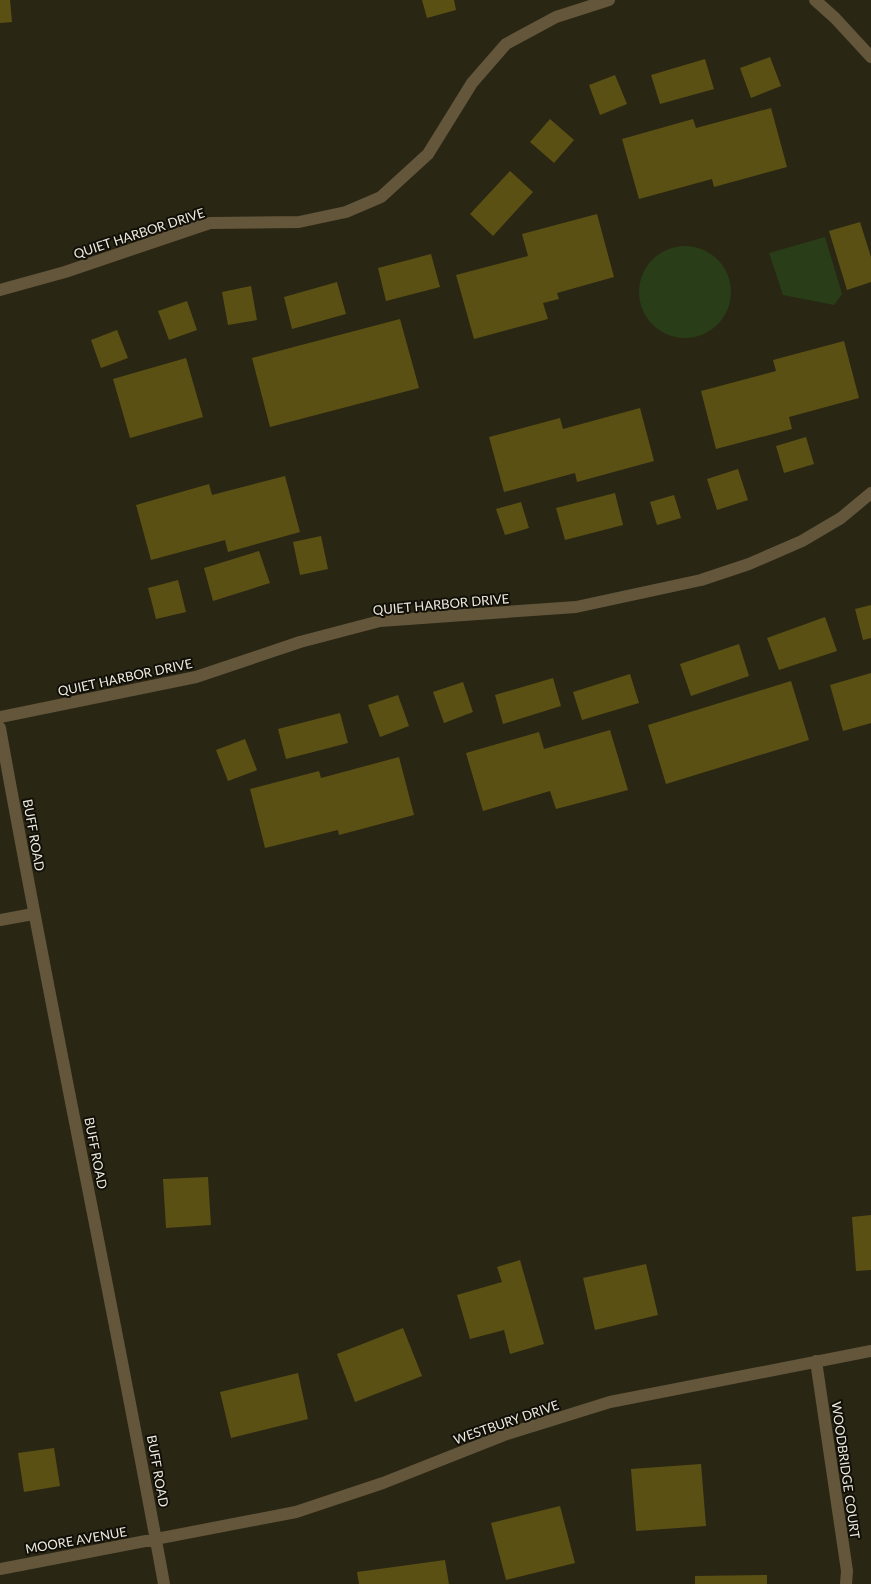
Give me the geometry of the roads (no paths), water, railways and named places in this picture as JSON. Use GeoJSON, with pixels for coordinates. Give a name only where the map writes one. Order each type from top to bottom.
{"type":"FeatureCollection","features":[{"type":"Feature","properties":{"kind":"street","name":"QUIET HARBOR DRIVE"},"geometry":{"type":"LineString","coordinates":[[0,290],[65,272],[210,223],[299,222],[346,212],[381,197],[428,154],[472,84],[506,44],[556,17],[609,0]]}},
{"type":"Feature","properties":{"kind":"street"},"geometry":{"type":"LineString","coordinates":[[815,0],[835,18],[871,57]]}},
{"type":"Feature","properties":{"kind":"street","name":"QUIET HARBOR DRIVE"},"geometry":{"type":"LineString","coordinates":[[0,717],[196,677],[300,642],[380,621],[576,607],[701,580],[749,564],[802,541],[841,518],[871,493]]}},
{"type":"Feature","properties":{"kind":"street","name":"BUFF ROAD"},"geometry":{"type":"LineString","coordinates":[[0,728],[34,914],[139,1440],[164,1584]]}},
{"type":"Feature","properties":{"kind":"street"},"geometry":{"type":"LineString","coordinates":[[0,920],[34,914]]}},
{"type":"Feature","properties":{"kind":"street","name":"WESTBURY DRIVE"},"geometry":{"type":"LineString","coordinates":[[156,1540],[296,1512],[383,1483],[507,1434],[610,1402],[871,1351]]}},
{"type":"Feature","properties":{"kind":"street","name":"WOODBRIDGE COURT"},"geometry":{"type":"LineString","coordinates":[[816,1361],[847,1571],[846,1584]]}},
{"type":"Feature","properties":{"kind":"street","name":"MOORE AVENUE"},"geometry":{"type":"LineString","coordinates":[[0,1569],[156,1540]]}}]}
